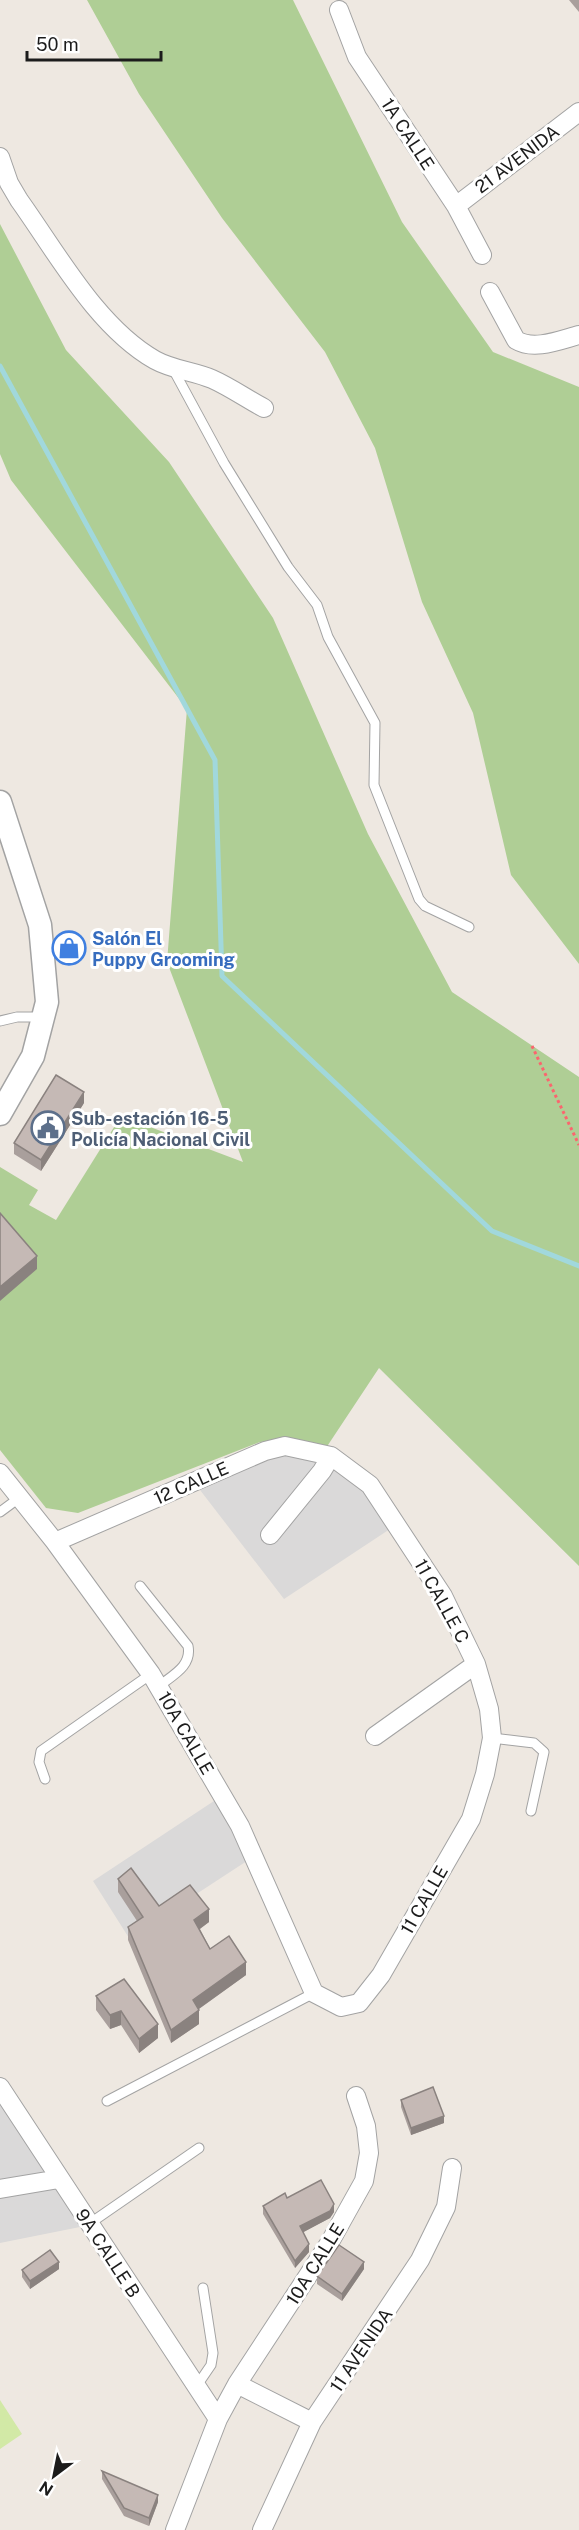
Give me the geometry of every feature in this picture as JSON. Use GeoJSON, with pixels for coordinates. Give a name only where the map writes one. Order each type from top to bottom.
{"type":"FeatureCollection","features":[{"type":"Feature","properties":{"kind":"street","name":"1A CALLE"},"geometry":{"type":"LineString","coordinates":[[339,10],[357,57],[456,206],[482,255]]}},
{"type":"Feature","properties":{"kind":"street","name":"21 AVENIDA"},"geometry":{"type":"LineString","coordinates":[[456,206],[579,112]]}},
{"type":"Feature","properties":{"kind":"street"},"geometry":{"type":"LineString","coordinates":[[0,157],[9,183],[19,200],[101,314],[127,341],[173,368],[211,379],[264,408]]}},
{"type":"Feature","properties":{"kind":"street"},"geometry":{"type":"LineString","coordinates":[[490,292],[516,340],[522,344],[550,342],[579,335]]}},
{"type":"Feature","properties":{"kind":"street"},"geometry":{"type":"LineString","coordinates":[[0,802],[40,925],[47,1002],[33,1056],[0,1114]]}},
{"type":"Feature","properties":{"kind":"street","name":"12 CALLE"},"geometry":{"type":"LineString","coordinates":[[55,1542],[265,1451],[285,1446],[331,1456]]}},
{"type":"Feature","properties":{"kind":"street"},"geometry":{"type":"LineString","coordinates":[[270,1535],[322,1471],[331,1456]]}},
{"type":"Feature","properties":{"kind":"street","name":"11 CALLE C"},"geometry":{"type":"LineString","coordinates":[[331,1456],[370,1485],[443,1596],[476,1664],[489,1709],[492,1738],[485,1774]]}},
{"type":"Feature","properties":{"kind":"street","name":"10A CALLE"},"geometry":{"type":"LineString","coordinates":[[0,1473],[55,1542],[155,1680],[240,1826],[314,1993]]}},
{"type":"Feature","properties":{"kind":"street"},"geometry":{"type":"LineString","coordinates":[[375,1736],[476,1664]]}},
{"type":"Feature","properties":{"kind":"street","name":"11 CALLE"},"geometry":{"type":"LineString","coordinates":[[314,1993],[340,2007],[359,2003],[381,1976],[471,1819],[485,1774]]}},
{"type":"Feature","properties":{"kind":"street","name":"9A CALLE B"},"geometry":{"type":"LineString","coordinates":[[0,2087],[218,2419]]}},
{"type":"Feature","properties":{"kind":"street","name":"10A CALLE"},"geometry":{"type":"LineString","coordinates":[[175,2530],[218,2419],[237,2384],[330,2242],[364,2181],[369,2153],[366,2126],[356,2096]]}},
{"type":"Feature","properties":{"kind":"street","name":"11 AVENIDA"},"geometry":{"type":"LineString","coordinates":[[262,2530],[312,2422],[420,2260],[446,2207],[452,2168]]}},
{"type":"Feature","properties":{"kind":"street"},"geometry":{"type":"LineString","coordinates":[[0,2189],[59,2179]]}},
{"type":"Feature","properties":{"kind":"street"},"geometry":{"type":"LineString","coordinates":[[237,2384],[312,2422]]}},
{"type":"Feature","properties":{"kind":"lane"},"geometry":{"type":"LineString","coordinates":[[173,368],[224,463],[288,567],[317,605],[328,637],[375,723],[374,785],[419,899],[425,906],[469,927]]}},
{"type":"Feature","properties":{"kind":"lane"},"geometry":{"type":"LineString","coordinates":[[0,1021],[17,1017],[43,1017]]}},
{"type":"Feature","properties":{"kind":"lane"},"geometry":{"type":"LineString","coordinates":[[0,1512],[19,1498]]}},
{"type":"Feature","properties":{"kind":"lane"},"geometry":{"type":"LineString","coordinates":[[45,1779],[39,1762],[41,1751],[155,1680],[186,1665],[190,1655],[188,1646],[140,1586]]}},
{"type":"Feature","properties":{"kind":"lane"},"geometry":{"type":"LineString","coordinates":[[492,1738],[534,1743],[544,1752],[531,1811]]}},
{"type":"Feature","properties":{"kind":"lane"},"geometry":{"type":"LineString","coordinates":[[107,2101],[314,1993]]}},
{"type":"Feature","properties":{"kind":"lane"},"geometry":{"type":"LineString","coordinates":[[89,2224],[199,2148]]}},
{"type":"Feature","properties":{"kind":"lane"},"geometry":{"type":"LineString","coordinates":[[196,2387],[211,2365],[213,2353],[203,2288]]}},
{"type":"Feature","properties":{"kind":"path"},"geometry":{"type":"LineString","coordinates":[[532,1046],[579,1145]]}},
{"type":"Feature","properties":{"kind":"shaded area"},"geometry":{"type":"Polygon","coordinates":[[[292,1448],[333,1463],[370,1489],[390,1529],[284,1599],[200,1490],[292,1448]]]}},
{"type":"Feature","properties":{"kind":"shaded area"},"geometry":{"type":"Polygon","coordinates":[[[223,1795],[253,1857],[129,1938],[93,1881],[223,1795]]]}},
{"type":"Feature","properties":{"kind":"shaded area"},"geometry":{"type":"Polygon","coordinates":[[[0,2102],[85,2226],[0,2243],[0,2102]]]}},
{"type":"Feature","properties":{"kind":"green space"},"geometry":{"type":"Polygon","coordinates":[[[87,0],[293,0],[402,222],[493,352],[579,387],[579,964],[511,875],[473,713],[422,602],[375,448],[325,352],[222,218],[139,94],[87,0]]]}},
{"type":"Feature","properties":{"kind":"green space"},"geometry":{"type":"Polygon","coordinates":[[[0,224],[66,350],[169,462],[273,618],[368,834],[452,992],[579,1077],[579,1566],[379,1368],[326,1448],[282,1440],[260,1442],[78,1513],[46,1508],[0,1450],[0,1167],[38,1190],[29,1205],[56,1220],[121,1116],[243,1162],[167,962],[187,709],[11,480],[0,454],[0,224]]]}},
{"type":"Feature","properties":{"kind":"green space"},"geometry":{"type":"Polygon","coordinates":[[[0,2400],[22,2434],[0,2449],[0,2400]]]}},
{"type":"Feature","properties":{"kind":"building","name":"Sub-estación 16-5 Policía Nacional Civil"},"geometry":{"type":"Polygon","coordinates":[[[56,1075],[84,1092],[41,1160],[14,1143],[56,1075]]]}},
{"type":"Feature","properties":{"kind":"building"},"geometry":{"type":"Polygon","coordinates":[[[0,1213],[37,1256],[0,1287],[0,1213]]]}},
{"type":"Feature","properties":{"kind":"building"},"geometry":{"type":"Polygon","coordinates":[[[131,1868],[159,1906],[190,1885],[209,1909],[194,1920],[210,1949],[229,1936],[246,1962],[193,2000],[199,2010],[171,2030],[128,1927],[143,1917],[118,1879],[131,1868]]]}},
{"type":"Feature","properties":{"kind":"building"},"geometry":{"type":"Polygon","coordinates":[[[124,1979],[158,2024],[139,2039],[121,2011],[110,2015],[96,1996],[124,1979]]]}},
{"type":"Feature","properties":{"kind":"building"},"geometry":{"type":"Polygon","coordinates":[[[433,2087],[444,2116],[411,2128],[401,2100],[433,2087]]]}},
{"type":"Feature","properties":{"kind":"building"},"geometry":{"type":"Polygon","coordinates":[[[321,2180],[334,2204],[330,2211],[300,2226],[309,2244],[295,2261],[263,2206],[285,2193],[287,2198],[321,2180]]]}},
{"type":"Feature","properties":{"kind":"building"},"geometry":{"type":"Polygon","coordinates":[[[339,2245],[364,2262],[342,2294],[317,2276],[339,2245]]]}},
{"type":"Feature","properties":{"kind":"building"},"geometry":{"type":"Polygon","coordinates":[[[50,2250],[59,2262],[30,2281],[22,2270],[50,2250]]]}},
{"type":"Feature","properties":{"kind":"building"},"geometry":{"type":"Polygon","coordinates":[[[102,2471],[158,2495],[149,2518],[124,2508],[102,2471]]]}},
{"type":"Feature","properties":{"kind":"waterway"},"geometry":{"type":"LineString","coordinates":[[0,366],[215,760],[222,976],[492,1231],[579,1266]]}},
{"type":"Feature","properties":{"kind":"place","name":"Salón El Puppy Grooming"},"geometry":{"type":"Point","coordinates":[69,948]}},
{"type":"Feature","properties":{"kind":"place","name":"Sub-estación 16-5 Policía Nacional Civil"},"geometry":{"type":"Point","coordinates":[48,1128]}}]}
